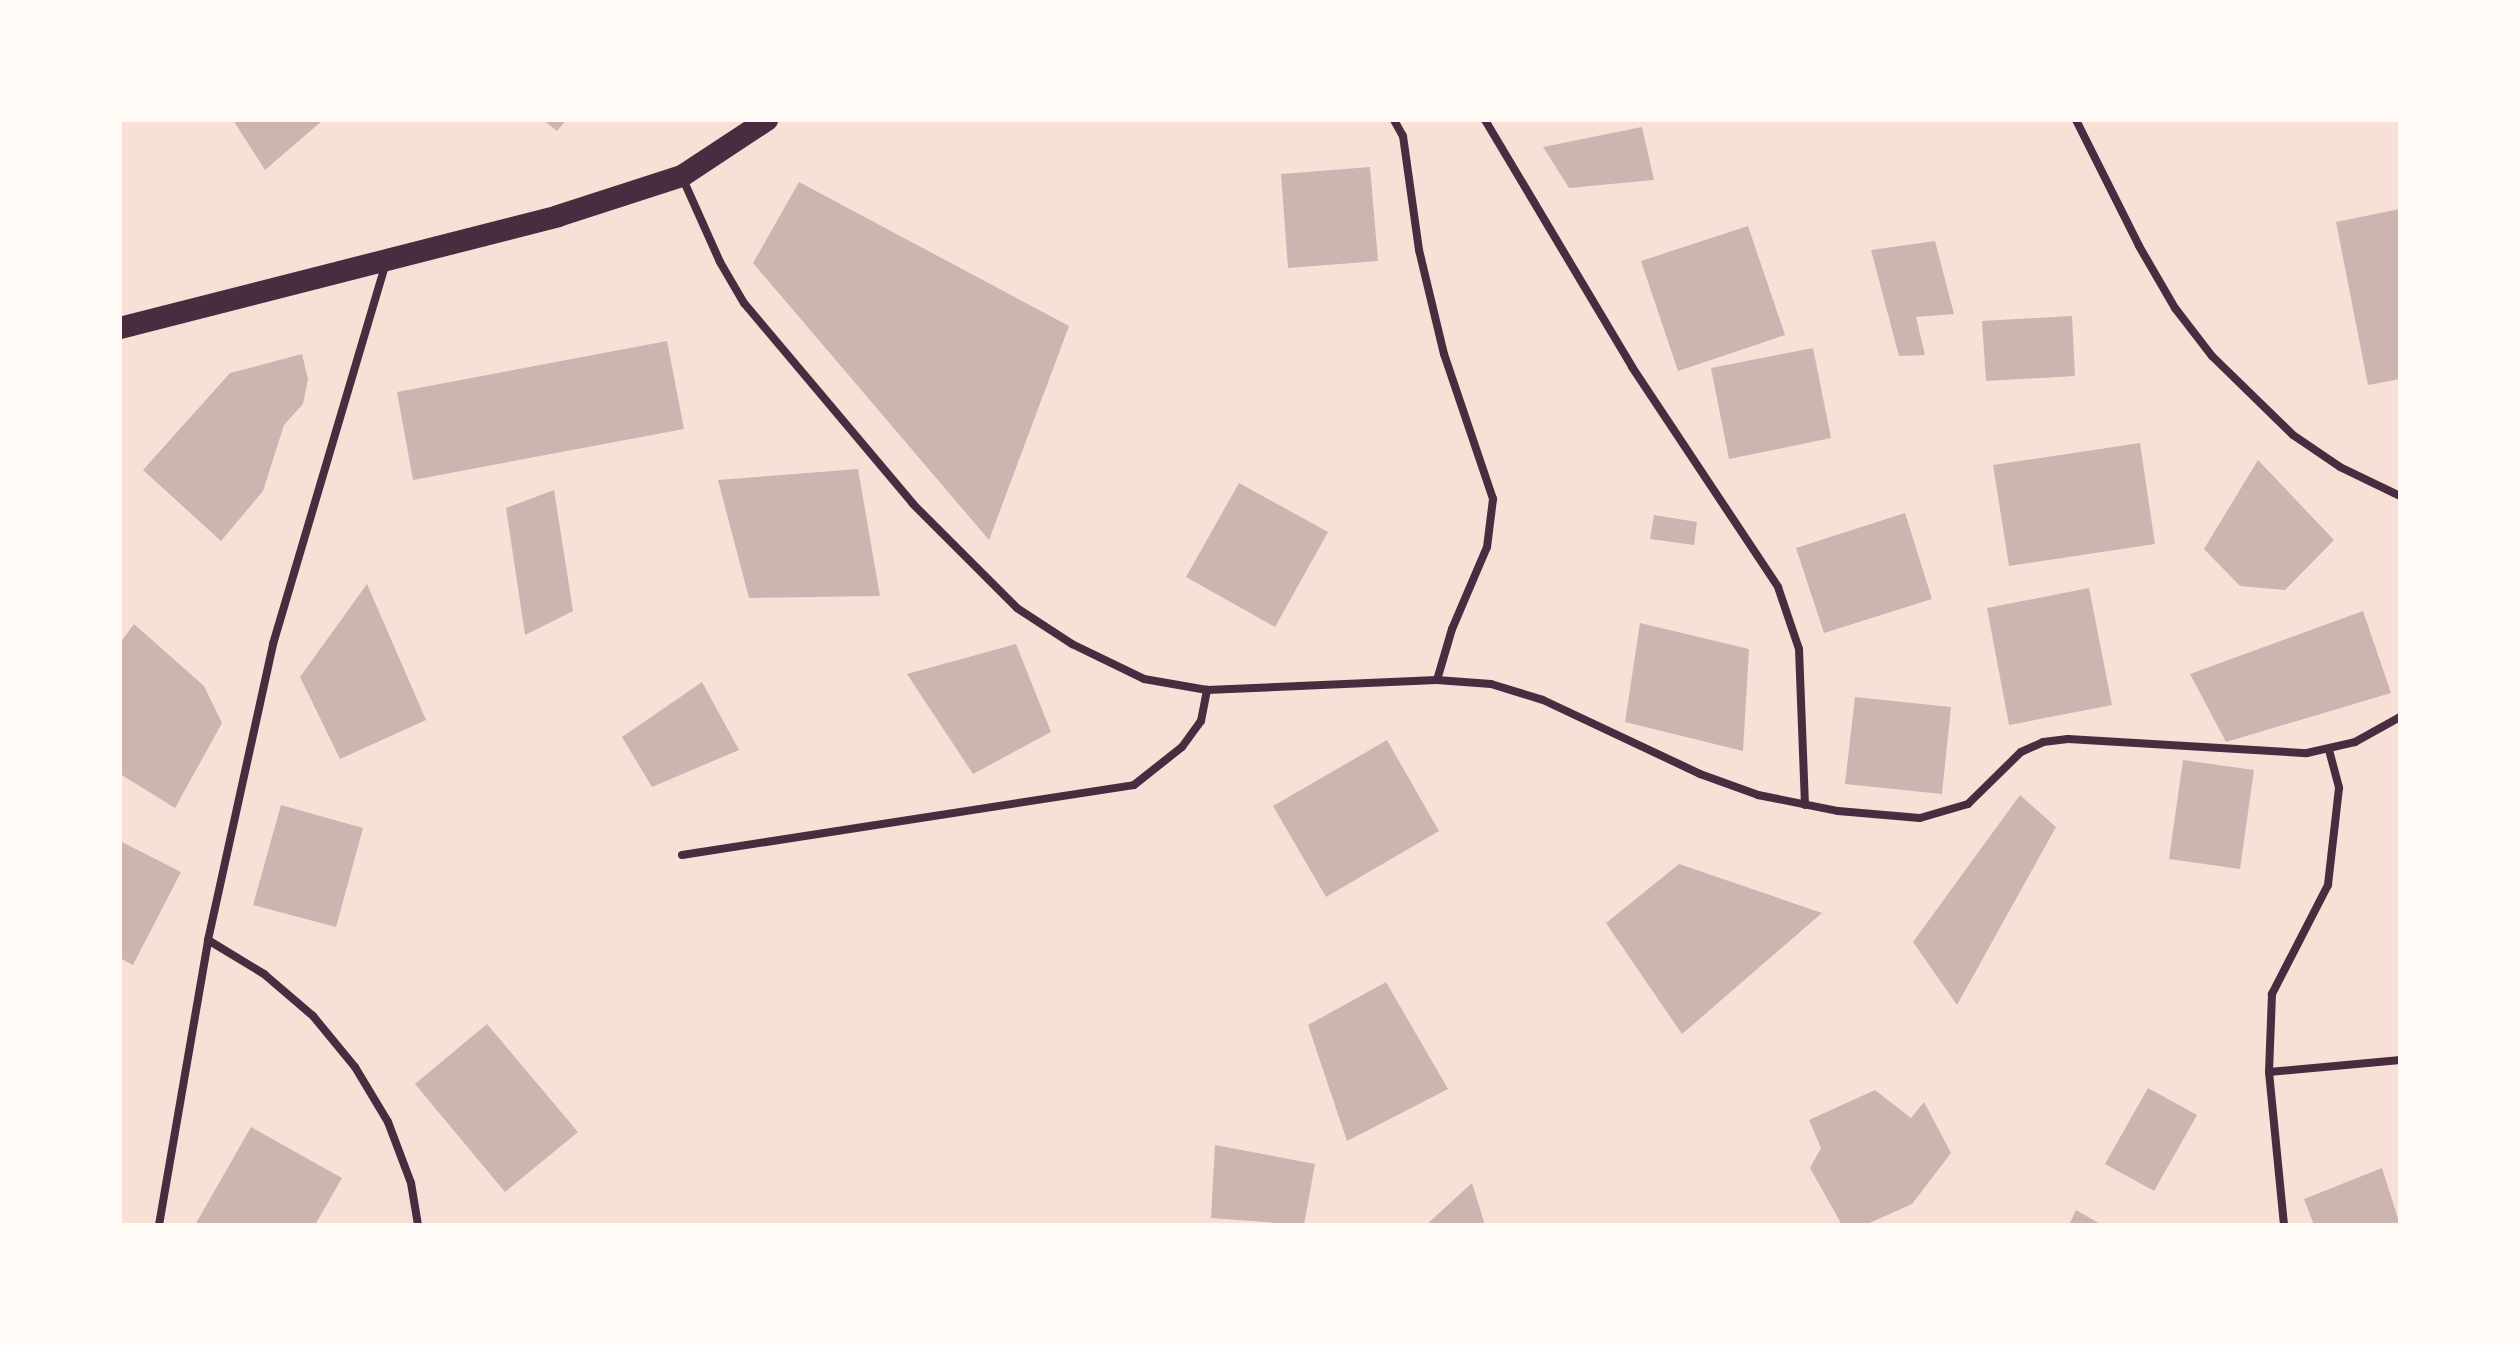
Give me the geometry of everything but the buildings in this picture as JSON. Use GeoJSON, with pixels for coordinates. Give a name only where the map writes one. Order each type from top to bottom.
{"type":"FeatureCollection","features":[{"type":"Feature","properties":{"kind":"highway"},"geometry":{"type":"LineString","coordinates":[[120,328],[558,216],[682,176],[767,120]]}},
{"type":"Feature","properties":{"kind":"street"},"geometry":{"type":"LineString","coordinates":[[1394,120],[1403,136],[1419,250],[1444,354],[1493,499],[1487,547],[1452,629],[1437,680]]}},
{"type":"Feature","properties":{"kind":"street"},"geometry":{"type":"LineString","coordinates":[[1485,120],[1632,367],[1778,587],[1799,649],[1805,805]]}},
{"type":"Feature","properties":{"kind":"street"},"geometry":{"type":"LineString","coordinates":[[2076,120],[2139,246],[2175,308],[2212,356],[2293,435],[2340,467],[2400,496]]}},
{"type":"Feature","properties":{"kind":"street"},"geometry":{"type":"LineString","coordinates":[[682,176],[720,262],[772,342],[965,560],[1017,608],[1072,644],[1144,679],[1207,690],[1437,680],[1518,690],[1700,774],[1805,805],[1920,818],[1945,814],[1987,788],[2021,752],[2068,739],[2285,753],[2329,750],[2400,717]]}},
{"type":"Feature","properties":{"kind":"street"},"geometry":{"type":"LineString","coordinates":[[159,1225],[208,940],[273,644],[388,257]]}},
{"type":"Feature","properties":{"kind":"street"},"geometry":{"type":"LineString","coordinates":[[682,855],[1134,785],[1156,772],[1182,747],[1201,721],[1207,690]]}},
{"type":"Feature","properties":{"kind":"street"},"geometry":{"type":"LineString","coordinates":[[2284,1225],[2269,1072],[2272,994],[2328,885],[2339,788],[2329,750]]}},
{"type":"Feature","properties":{"kind":"street"},"geometry":{"type":"LineString","coordinates":[[208,940],[264,974],[313,1016],[355,1067],[388,1122],[411,1183],[418,1225]]}},
{"type":"Feature","properties":{"kind":"street"},"geometry":{"type":"LineString","coordinates":[[2269,1072],[2400,1060]]}}]}
